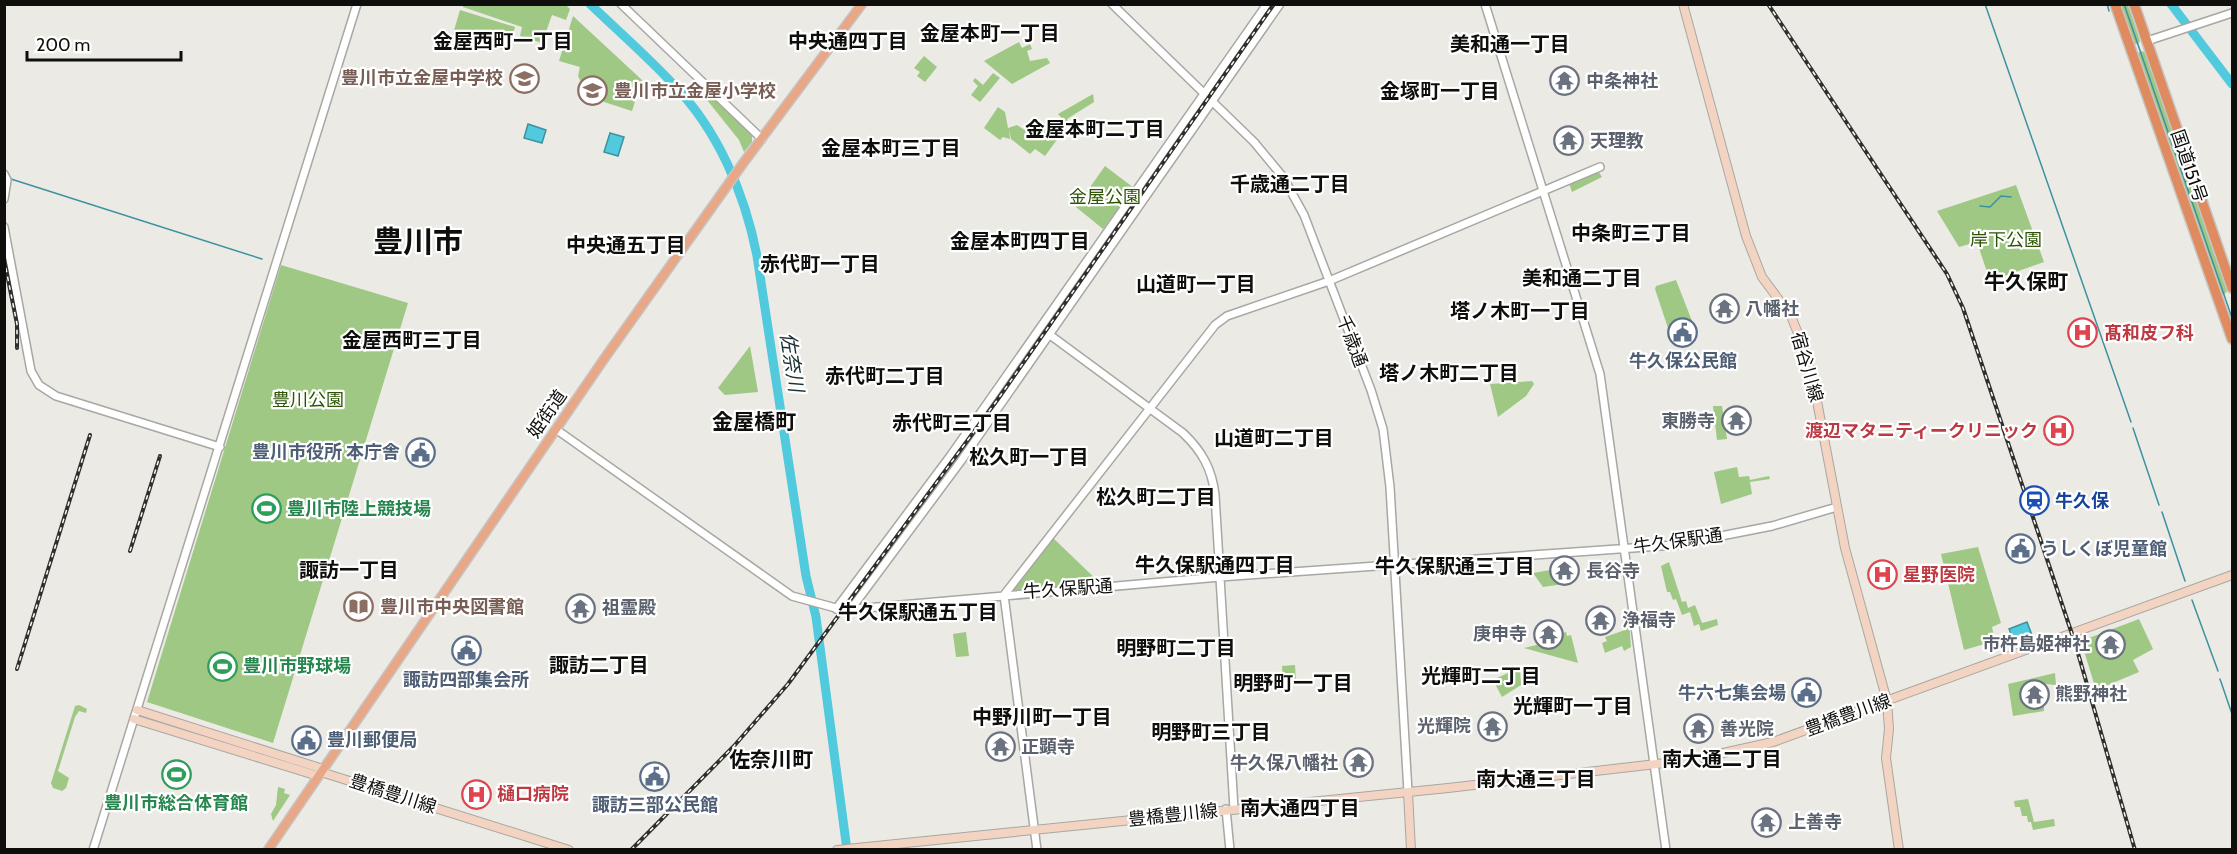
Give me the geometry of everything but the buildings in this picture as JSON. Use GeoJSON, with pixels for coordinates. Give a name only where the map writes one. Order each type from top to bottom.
{"type":"FeatureCollection","features":[{"type":"Feature","properties":{"kind":"highway","name":"国道151号"},"geometry":{"type":"LineString","coordinates":[[2115,4],[2232,339]]}},
{"type":"Feature","properties":{"kind":"highway","name":"国道151号"},"geometry":{"type":"LineString","coordinates":[[2134,4],[2232,288]]}},
{"type":"Feature","properties":{"kind":"main road","name":"姫街道"},"geometry":{"type":"LineString","coordinates":[[268,849],[744,162],[862,4]]}},
{"type":"Feature","properties":{"kind":"main road","name":"宿谷川線"},"geometry":{"type":"LineString","coordinates":[[1683,4],[1746,236],[1762,277],[1798,331],[1816,396],[1845,548],[1887,701],[1889,729],[1886,758],[1899,849]]}},
{"type":"Feature","properties":{"kind":"main road","name":"豊橋豊川線"},"geometry":{"type":"LineString","coordinates":[[837,849],[1655,765],[1773,742],[2232,575]]}},
{"type":"Feature","properties":{"kind":"main road","name":"豊橋豊川線"},"geometry":{"type":"LineString","coordinates":[[136,715],[569,849]]}},
{"type":"Feature","properties":{"kind":"main road"},"geometry":{"type":"LineString","coordinates":[[1408,792],[1411,849]]}},
{"type":"Feature","properties":{"kind":"street"},"geometry":{"type":"LineString","coordinates":[[93,849],[357,4]]}},
{"type":"Feature","properties":{"kind":"street"},"geometry":{"type":"LineString","coordinates":[[621,4],[762,139]]}},
{"type":"Feature","properties":{"kind":"street","name":"千歳通"},"geometry":{"type":"LineString","coordinates":[[1112,4],[1254,142],[1283,177],[1302,211],[1329,281],[1383,429],[1408,792]]}},
{"type":"Feature","properties":{"kind":"street"},"geometry":{"type":"LineString","coordinates":[[832,609],[951,455],[1267,4]]}},
{"type":"Feature","properties":{"kind":"street"},"geometry":{"type":"LineString","coordinates":[[850,609],[961,461],[1280,4]]}},
{"type":"Feature","properties":{"kind":"street"},"geometry":{"type":"LineString","coordinates":[[1485,4],[1600,374],[1666,849]]}},
{"type":"Feature","properties":{"kind":"street"},"geometry":{"type":"LineString","coordinates":[[2147,41],[2232,13]]}},
{"type":"Feature","properties":{"kind":"street"},"geometry":{"type":"LineString","coordinates":[[1037,849],[1004,595],[1220,320],[1329,281],[1543,189],[1600,167]]}},
{"type":"Feature","properties":{"kind":"street"},"geometry":{"type":"LineString","coordinates":[[4,174],[7,180],[4,199]]}},
{"type":"Feature","properties":{"kind":"street"},"geometry":{"type":"LineString","coordinates":[[4,227],[31,371],[39,385],[56,396],[219,447]]}},
{"type":"Feature","properties":{"kind":"street"},"geometry":{"type":"LineString","coordinates":[[1050,335],[1150,408],[1194,444],[1210,471],[1215,495],[1220,577],[1230,849]]}},
{"type":"Feature","properties":{"kind":"street","name":"牛久保駅通"},"geometry":{"type":"LineString","coordinates":[[557,429],[792,597],[832,609],[1220,577],[1624,549],[1694,542],[1772,526],[1837,507]]}},
{"type":"Feature","properties":{"kind":"green space"},"geometry":{"type":"Polygon","coordinates":[[[565,4],[570,9],[566,20],[552,15],[542,43],[520,36],[522,27],[463,7],[463,5],[565,4]]]}},
{"type":"Feature","properties":{"kind":"green space"},"geometry":{"type":"Polygon","coordinates":[[[2118,5],[2128,5],[2140,41],[2138,44],[2133,44],[2118,5]]]}},
{"type":"Feature","properties":{"kind":"green space"},"geometry":{"type":"Polygon","coordinates":[[[460,10],[515,27],[508,51],[453,34],[460,10]]]}},
{"type":"Feature","properties":{"kind":"green space"},"geometry":{"type":"Polygon","coordinates":[[[573,16],[642,80],[632,111],[604,102],[597,92],[583,86],[578,76],[580,67],[559,61],[573,16]]]}},
{"type":"Feature","properties":{"kind":"green space"},"geometry":{"type":"Polygon","coordinates":[[[1019,42],[1022,48],[1030,44],[1032,49],[1027,51],[1030,61],[1047,58],[1050,63],[1012,84],[984,61],[1019,42]]]}},
{"type":"Feature","properties":{"kind":"green space"},"geometry":{"type":"Polygon","coordinates":[[[2141,51],[2145,52],[2227,291],[2224,295],[2218,294],[2135,55],[2141,51]]]}},
{"type":"Feature","properties":{"kind":"green space"},"geometry":{"type":"Polygon","coordinates":[[[924,56],[937,67],[925,82],[917,76],[920,72],[914,68],[924,56]]]}},
{"type":"Feature","properties":{"kind":"green space"},"geometry":{"type":"Polygon","coordinates":[[[993,73],[1000,78],[980,102],[971,95],[978,86],[973,81],[975,78],[983,85],[993,73]]]}},
{"type":"Feature","properties":{"kind":"green space"},"geometry":{"type":"Polygon","coordinates":[[[702,87],[752,135],[752,142],[744,152],[739,140],[699,90],[702,87]]]}},
{"type":"Feature","properties":{"kind":"green space"},"geometry":{"type":"Polygon","coordinates":[[[1093,94],[1094,102],[1067,119],[1075,134],[1058,114],[1093,94]]]}},
{"type":"Feature","properties":{"kind":"green space"},"geometry":{"type":"Polygon","coordinates":[[[998,107],[1005,112],[1008,128],[1017,125],[1026,131],[1041,127],[1045,130],[1049,128],[1059,137],[1045,156],[1035,149],[1030,154],[1011,139],[1009,129],[1010,139],[1003,137],[1000,140],[984,128],[998,107]]]}},
{"type":"Feature","properties":{"kind":"green space","name":"金屋公園"},"geometry":{"type":"Polygon","coordinates":[[[1105,166],[1134,188],[1103,229],[1076,207],[1105,166]]]}},
{"type":"Feature","properties":{"kind":"green space"},"geometry":{"type":"Polygon","coordinates":[[[1598,171],[1602,177],[1572,192],[1569,183],[1598,171]]]}},
{"type":"Feature","properties":{"kind":"green space","name":"岸下公園"},"geometry":{"type":"Polygon","coordinates":[[[2016,185],[2044,262],[1990,281],[1977,242],[1959,247],[1937,211],[2016,185]]]}},
{"type":"Feature","properties":{"kind":"green space","name":"豊川公園"},"geometry":{"type":"Polygon","coordinates":[[[281,265],[408,303],[273,743],[147,702],[281,265]]]}},
{"type":"Feature","properties":{"kind":"green space"},"geometry":{"type":"Polygon","coordinates":[[[1676,280],[1692,321],[1675,328],[1681,344],[1674,346],[1655,289],[1656,286],[1676,280]]]}},
{"type":"Feature","properties":{"kind":"green space"},"geometry":{"type":"Polygon","coordinates":[[[750,346],[758,392],[725,395],[718,388],[750,346]]]}},
{"type":"Feature","properties":{"kind":"green space"},"geometry":{"type":"Polygon","coordinates":[[[1532,381],[1534,384],[1526,396],[1498,417],[1490,384],[1532,381]]]}},
{"type":"Feature","properties":{"kind":"green space"},"geometry":{"type":"Polygon","coordinates":[[[1713,406],[1722,406],[1727,439],[1717,440],[1713,406]]]}},
{"type":"Feature","properties":{"kind":"green space"},"geometry":{"type":"Polygon","coordinates":[[[1737,467],[1739,477],[1749,476],[1750,480],[1769,476],[1770,479],[1750,482],[1752,494],[1721,504],[1714,472],[1737,467]]]}},
{"type":"Feature","properties":{"kind":"green space"},"geometry":{"type":"Polygon","coordinates":[[[1052,537],[1101,584],[1012,591],[1052,537]]]}},
{"type":"Feature","properties":{"kind":"green space"},"geometry":{"type":"Polygon","coordinates":[[[1978,547],[2001,623],[1992,627],[1995,641],[1964,650],[1941,554],[1978,547]]]}},
{"type":"Feature","properties":{"kind":"green space"},"geometry":{"type":"Polygon","coordinates":[[[1669,562],[1682,602],[1686,601],[1688,608],[1695,605],[1702,623],[1717,619],[1718,625],[1701,631],[1699,624],[1694,626],[1690,612],[1682,615],[1676,599],[1673,600],[1670,592],[1667,592],[1661,566],[1669,562]]]}},
{"type":"Feature","properties":{"kind":"green space"},"geometry":{"type":"Polygon","coordinates":[[[1567,567],[1570,583],[1543,587],[1533,573],[1567,567]]]}},
{"type":"Feature","properties":{"kind":"green space"},"geometry":{"type":"Polygon","coordinates":[[[2139,619],[2153,649],[2133,660],[2139,672],[2096,690],[2081,641],[2139,619]]]}},
{"type":"Feature","properties":{"kind":"green space"},"geometry":{"type":"Polygon","coordinates":[[[1629,621],[1631,647],[1624,651],[1622,646],[1605,653],[1602,643],[1607,641],[1605,637],[1625,630],[1624,623],[1629,621]]]}},
{"type":"Feature","properties":{"kind":"green space"},"geometry":{"type":"Polygon","coordinates":[[[966,632],[969,656],[956,657],[953,634],[966,632]]]}},
{"type":"Feature","properties":{"kind":"green space"},"geometry":{"type":"Polygon","coordinates":[[[1566,632],[1567,636],[1571,635],[1578,663],[1524,648],[1549,642],[1548,637],[1566,632]]]}},
{"type":"Feature","properties":{"kind":"green space"},"geometry":{"type":"Polygon","coordinates":[[[1295,665],[1296,682],[1283,683],[1282,666],[1295,665]]]}},
{"type":"Feature","properties":{"kind":"green space"},"geometry":{"type":"Polygon","coordinates":[[[1520,669],[1521,685],[1502,697],[1493,680],[1520,669]]]}},
{"type":"Feature","properties":{"kind":"green space"},"geometry":{"type":"Polygon","coordinates":[[[2055,673],[2056,685],[2045,684],[2022,690],[2024,701],[2034,700],[2036,706],[2044,705],[2044,711],[2013,716],[2008,684],[2055,673]]]}},
{"type":"Feature","properties":{"kind":"green space"},"geometry":{"type":"Polygon","coordinates":[[[79,705],[87,709],[86,713],[79,711],[75,717],[58,771],[69,778],[66,788],[62,791],[53,788],[51,783],[75,706],[79,705]]]}},
{"type":"Feature","properties":{"kind":"green space"},"geometry":{"type":"Polygon","coordinates":[[[278,787],[285,789],[284,793],[290,795],[273,821],[271,814],[276,805],[278,787]]]}},
{"type":"Feature","properties":{"kind":"green space"},"geometry":{"type":"Polygon","coordinates":[[[2028,799],[2034,822],[2054,819],[2055,826],[2033,830],[2031,822],[2028,822],[2027,816],[2022,816],[2020,807],[2015,807],[2014,801],[2028,799]]]}},
{"type":"Feature","properties":{"kind":"water"},"geometry":{"type":"Polygon","coordinates":[[[528,124],[546,130],[542,143],[524,138],[528,124]]]}},
{"type":"Feature","properties":{"kind":"water"},"geometry":{"type":"Polygon","coordinates":[[[610,133],[624,137],[618,156],[604,152],[610,133]]]}},
{"type":"Feature","properties":{"kind":"water"},"geometry":{"type":"Polygon","coordinates":[[[2027,622],[2032,635],[2014,641],[2009,629],[2027,622]]]}},
{"type":"Feature","properties":{"kind":"waterway","name":"佐奈川"},"geometry":{"type":"LineString","coordinates":[[590,4],[653,63],[689,102],[716,142],[745,209],[757,256],[806,576],[816,617],[847,850]]}},
{"type":"Feature","properties":{"kind":"waterway"},"geometry":{"type":"LineString","coordinates":[[1985,4],[2131,422]]}},
{"type":"Feature","properties":{"kind":"waterway"},"geometry":{"type":"LineString","coordinates":[[2107,4],[2109,11]]}},
{"type":"Feature","properties":{"kind":"waterway"},"geometry":{"type":"LineString","coordinates":[[2124,4],[2232,318]]}},
{"type":"Feature","properties":{"kind":"waterway"},"geometry":{"type":"LineString","coordinates":[[2171,4],[2232,84]]}},
{"type":"Feature","properties":{"kind":"waterway"},"geometry":{"type":"LineString","coordinates":[[11,179],[262,259]]}},
{"type":"Feature","properties":{"kind":"waterway"},"geometry":{"type":"LineString","coordinates":[[1980,206],[1990,207],[2001,196],[2011,197]]}},
{"type":"Feature","properties":{"kind":"waterway"},"geometry":{"type":"LineString","coordinates":[[2133,428],[2159,505]]}},
{"type":"Feature","properties":{"kind":"waterway"},"geometry":{"type":"LineString","coordinates":[[2162,512],[2185,581]]}},
{"type":"Feature","properties":{"kind":"waterway"},"geometry":{"type":"LineString","coordinates":[[2192,600],[2218,671]]}},
{"type":"Feature","properties":{"kind":"waterway"},"geometry":{"type":"LineString","coordinates":[[2220,679],[2232,714]]}},
{"type":"Feature","properties":{"kind":"railway"},"geometry":{"type":"LineString","coordinates":[[631,850],[734,746],[788,684],[998,399],[1274,4]]}},
{"type":"Feature","properties":{"kind":"railway"},"geometry":{"type":"LineString","coordinates":[[1768,4],[1947,274],[1963,308],[2075,643],[2135,850]]}},
{"type":"Feature","properties":{"kind":"railway"},"geometry":{"type":"LineString","coordinates":[[4,259],[17,324],[17,348]]}},
{"type":"Feature","properties":{"kind":"railway"},"geometry":{"type":"LineString","coordinates":[[17,669],[90,435]]}},
{"type":"Feature","properties":{"kind":"railway"},"geometry":{"type":"LineString","coordinates":[[130,551],[160,456]]}},
{"type":"Feature","properties":{"kind":"place","name":"豊川市立金屋中学校"},"geometry":{"type":"Point","coordinates":[524,78]}},
{"type":"Feature","properties":{"kind":"place","name":"中条神社"},"geometry":{"type":"Point","coordinates":[1565,81]}},
{"type":"Feature","properties":{"kind":"place","name":"豊川市立金屋小学校"},"geometry":{"type":"Point","coordinates":[593,91]}},
{"type":"Feature","properties":{"kind":"place","name":"天理教"},"geometry":{"type":"Point","coordinates":[1569,141]}},
{"type":"Feature","properties":{"kind":"place","name":"八幡社"},"geometry":{"type":"Point","coordinates":[1724,309]}},
{"type":"Feature","properties":{"kind":"place","name":"牛久保公民館"},"geometry":{"type":"Point","coordinates":[1683,332]}},
{"type":"Feature","properties":{"kind":"place","name":"髙和皮フ科"},"geometry":{"type":"Point","coordinates":[2083,333]}},
{"type":"Feature","properties":{"kind":"place","name":"東勝寺"},"geometry":{"type":"Point","coordinates":[1736,421]}},
{"type":"Feature","properties":{"kind":"place","name":"渡辺マタニティークリニック"},"geometry":{"type":"Point","coordinates":[2059,431]}},
{"type":"Feature","properties":{"kind":"place","name":"豊川市役所 本庁舎"},"geometry":{"type":"Point","coordinates":[421,452]}},
{"type":"Feature","properties":{"kind":"place","name":"牛久保"},"geometry":{"type":"Point","coordinates":[2034,501]}},
{"type":"Feature","properties":{"kind":"place","name":"豊川市陸上競技場"},"geometry":{"type":"Point","coordinates":[266,509]}},
{"type":"Feature","properties":{"kind":"place","name":"うしくぼ児童館"},"geometry":{"type":"Point","coordinates":[2020,549]}},
{"type":"Feature","properties":{"kind":"place","name":"長谷寺"},"geometry":{"type":"Point","coordinates":[1565,571]}},
{"type":"Feature","properties":{"kind":"place","name":"星野医院"},"geometry":{"type":"Point","coordinates":[1882,575]}},
{"type":"Feature","properties":{"kind":"place","name":"豊川市中央図書館"},"geometry":{"type":"Point","coordinates":[359,607]}},
{"type":"Feature","properties":{"kind":"place","name":"祖霊殿"},"geometry":{"type":"Point","coordinates":[581,608]}},
{"type":"Feature","properties":{"kind":"place","name":"浄福寺"},"geometry":{"type":"Point","coordinates":[1601,620]}},
{"type":"Feature","properties":{"kind":"place","name":"庚申寺"},"geometry":{"type":"Point","coordinates":[1548,634]}},
{"type":"Feature","properties":{"kind":"place","name":"市杵島姫神社"},"geometry":{"type":"Point","coordinates":[2111,644]}},
{"type":"Feature","properties":{"kind":"place","name":"諏訪四部集会所"},"geometry":{"type":"Point","coordinates":[466,651]}},
{"type":"Feature","properties":{"kind":"place","name":"豊川市野球場"},"geometry":{"type":"Point","coordinates":[222,666]}},
{"type":"Feature","properties":{"kind":"place","name":"牛六七集会場"},"geometry":{"type":"Point","coordinates":[1807,693]}},
{"type":"Feature","properties":{"kind":"place","name":"熊野神社"},"geometry":{"type":"Point","coordinates":[2034,694]}},
{"type":"Feature","properties":{"kind":"place","name":"光輝院"},"geometry":{"type":"Point","coordinates":[1492,726]}},
{"type":"Feature","properties":{"kind":"place","name":"善光院"},"geometry":{"type":"Point","coordinates":[1699,729]}},
{"type":"Feature","properties":{"kind":"place","name":"豊川郵便局"},"geometry":{"type":"Point","coordinates":[306,740]}},
{"type":"Feature","properties":{"kind":"place","name":"正顕寺"},"geometry":{"type":"Point","coordinates":[1000,747]}},
{"type":"Feature","properties":{"kind":"place","name":"牛久保八幡社"},"geometry":{"type":"Point","coordinates":[1359,763]}},
{"type":"Feature","properties":{"kind":"place","name":"豊川市総合体育館"},"geometry":{"type":"Point","coordinates":[176,774]}},
{"type":"Feature","properties":{"kind":"place","name":"諏訪三部公民館"},"geometry":{"type":"Point","coordinates":[655,776]}},
{"type":"Feature","properties":{"kind":"place","name":"樋口病院"},"geometry":{"type":"Point","coordinates":[476,794]}},
{"type":"Feature","properties":{"kind":"place","name":"上善寺"},"geometry":{"type":"Point","coordinates":[1767,822]}},
{"type":"Feature","properties":{"kind":"district","name":"金屋本町一丁目"},"geometry":{"type":"Point","coordinates":[990,33]}},
{"type":"Feature","properties":{"kind":"district","name":"金屋西町一丁目"},"geometry":{"type":"Point","coordinates":[503,41]}},
{"type":"Feature","properties":{"kind":"district","name":"中央通四丁目"},"geometry":{"type":"Point","coordinates":[848,41]}},
{"type":"Feature","properties":{"kind":"district","name":"美和通一丁目"},"geometry":{"type":"Point","coordinates":[1510,44]}},
{"type":"Feature","properties":{"kind":"district","name":"金塚町一丁目"},"geometry":{"type":"Point","coordinates":[1440,91]}},
{"type":"Feature","properties":{"kind":"district","name":"金屋本町二丁目"},"geometry":{"type":"Point","coordinates":[1095,129]}},
{"type":"Feature","properties":{"kind":"district","name":"金屋本町三丁目"},"geometry":{"type":"Point","coordinates":[891,148]}},
{"type":"Feature","properties":{"kind":"district","name":"千歳通二丁目"},"geometry":{"type":"Point","coordinates":[1290,184]}},
{"type":"Feature","properties":{"kind":"district","name":"中条町三丁目"},"geometry":{"type":"Point","coordinates":[1631,233]}},
{"type":"Feature","properties":{"kind":"district","name":"豊川市"},"geometry":{"type":"Point","coordinates":[418,241]}},
{"type":"Feature","properties":{"kind":"district","name":"金屋本町四丁目"},"geometry":{"type":"Point","coordinates":[1020,241]}},
{"type":"Feature","properties":{"kind":"district","name":"中央通五丁目"},"geometry":{"type":"Point","coordinates":[626,245]}},
{"type":"Feature","properties":{"kind":"district","name":"赤代町一丁目"},"geometry":{"type":"Point","coordinates":[820,264]}},
{"type":"Feature","properties":{"kind":"district","name":"美和通二丁目"},"geometry":{"type":"Point","coordinates":[1582,278]}},
{"type":"Feature","properties":{"kind":"district","name":"牛久保町"},"geometry":{"type":"Point","coordinates":[2026,281]}},
{"type":"Feature","properties":{"kind":"district","name":"山道町一丁目"},"geometry":{"type":"Point","coordinates":[1196,284]}},
{"type":"Feature","properties":{"kind":"district","name":"塔ノ木町一丁目"},"geometry":{"type":"Point","coordinates":[1520,311]}},
{"type":"Feature","properties":{"kind":"district","name":"金屋西町三丁目"},"geometry":{"type":"Point","coordinates":[412,340]}},
{"type":"Feature","properties":{"kind":"district","name":"塔ノ木町二丁目"},"geometry":{"type":"Point","coordinates":[1449,373]}},
{"type":"Feature","properties":{"kind":"district","name":"赤代町二丁目"},"geometry":{"type":"Point","coordinates":[885,376]}},
{"type":"Feature","properties":{"kind":"district","name":"金屋橋町"},"geometry":{"type":"Point","coordinates":[754,421]}},
{"type":"Feature","properties":{"kind":"district","name":"赤代町三丁目"},"geometry":{"type":"Point","coordinates":[952,423]}},
{"type":"Feature","properties":{"kind":"district","name":"山道町二丁目"},"geometry":{"type":"Point","coordinates":[1274,438]}},
{"type":"Feature","properties":{"kind":"district","name":"松久町一丁目"},"geometry":{"type":"Point","coordinates":[1029,457]}},
{"type":"Feature","properties":{"kind":"district","name":"松久町二丁目"},"geometry":{"type":"Point","coordinates":[1156,497]}},
{"type":"Feature","properties":{"kind":"district","name":"牛久保駅通四丁目"},"geometry":{"type":"Point","coordinates":[1215,565]}},
{"type":"Feature","properties":{"kind":"district","name":"牛久保駅通三丁目"},"geometry":{"type":"Point","coordinates":[1455,566]}},
{"type":"Feature","properties":{"kind":"district","name":"諏訪一丁目"},"geometry":{"type":"Point","coordinates":[349,570]}},
{"type":"Feature","properties":{"kind":"district","name":"牛久保駅通五丁目"},"geometry":{"type":"Point","coordinates":[918,612]}},
{"type":"Feature","properties":{"kind":"district","name":"明野町二丁目"},"geometry":{"type":"Point","coordinates":[1176,648]}},
{"type":"Feature","properties":{"kind":"district","name":"諏訪二丁目"},"geometry":{"type":"Point","coordinates":[599,665]}},
{"type":"Feature","properties":{"kind":"district","name":"光輝町二丁目"},"geometry":{"type":"Point","coordinates":[1481,676]}},
{"type":"Feature","properties":{"kind":"district","name":"明野町一丁目"},"geometry":{"type":"Point","coordinates":[1293,683]}},
{"type":"Feature","properties":{"kind":"district","name":"光輝町一丁目"},"geometry":{"type":"Point","coordinates":[1573,706]}},
{"type":"Feature","properties":{"kind":"district","name":"中野川町一丁目"},"geometry":{"type":"Point","coordinates":[1042,717]}},
{"type":"Feature","properties":{"kind":"district","name":"明野町三丁目"},"geometry":{"type":"Point","coordinates":[1211,732]}},
{"type":"Feature","properties":{"kind":"district","name":"佐奈川町"},"geometry":{"type":"Point","coordinates":[771,759]}},
{"type":"Feature","properties":{"kind":"district","name":"南大通二丁目"},"geometry":{"type":"Point","coordinates":[1722,759]}},
{"type":"Feature","properties":{"kind":"district","name":"南大通三丁目"},"geometry":{"type":"Point","coordinates":[1536,779]}},
{"type":"Feature","properties":{"kind":"district","name":"南大通四丁目"},"geometry":{"type":"Point","coordinates":[1300,808]}}]}
